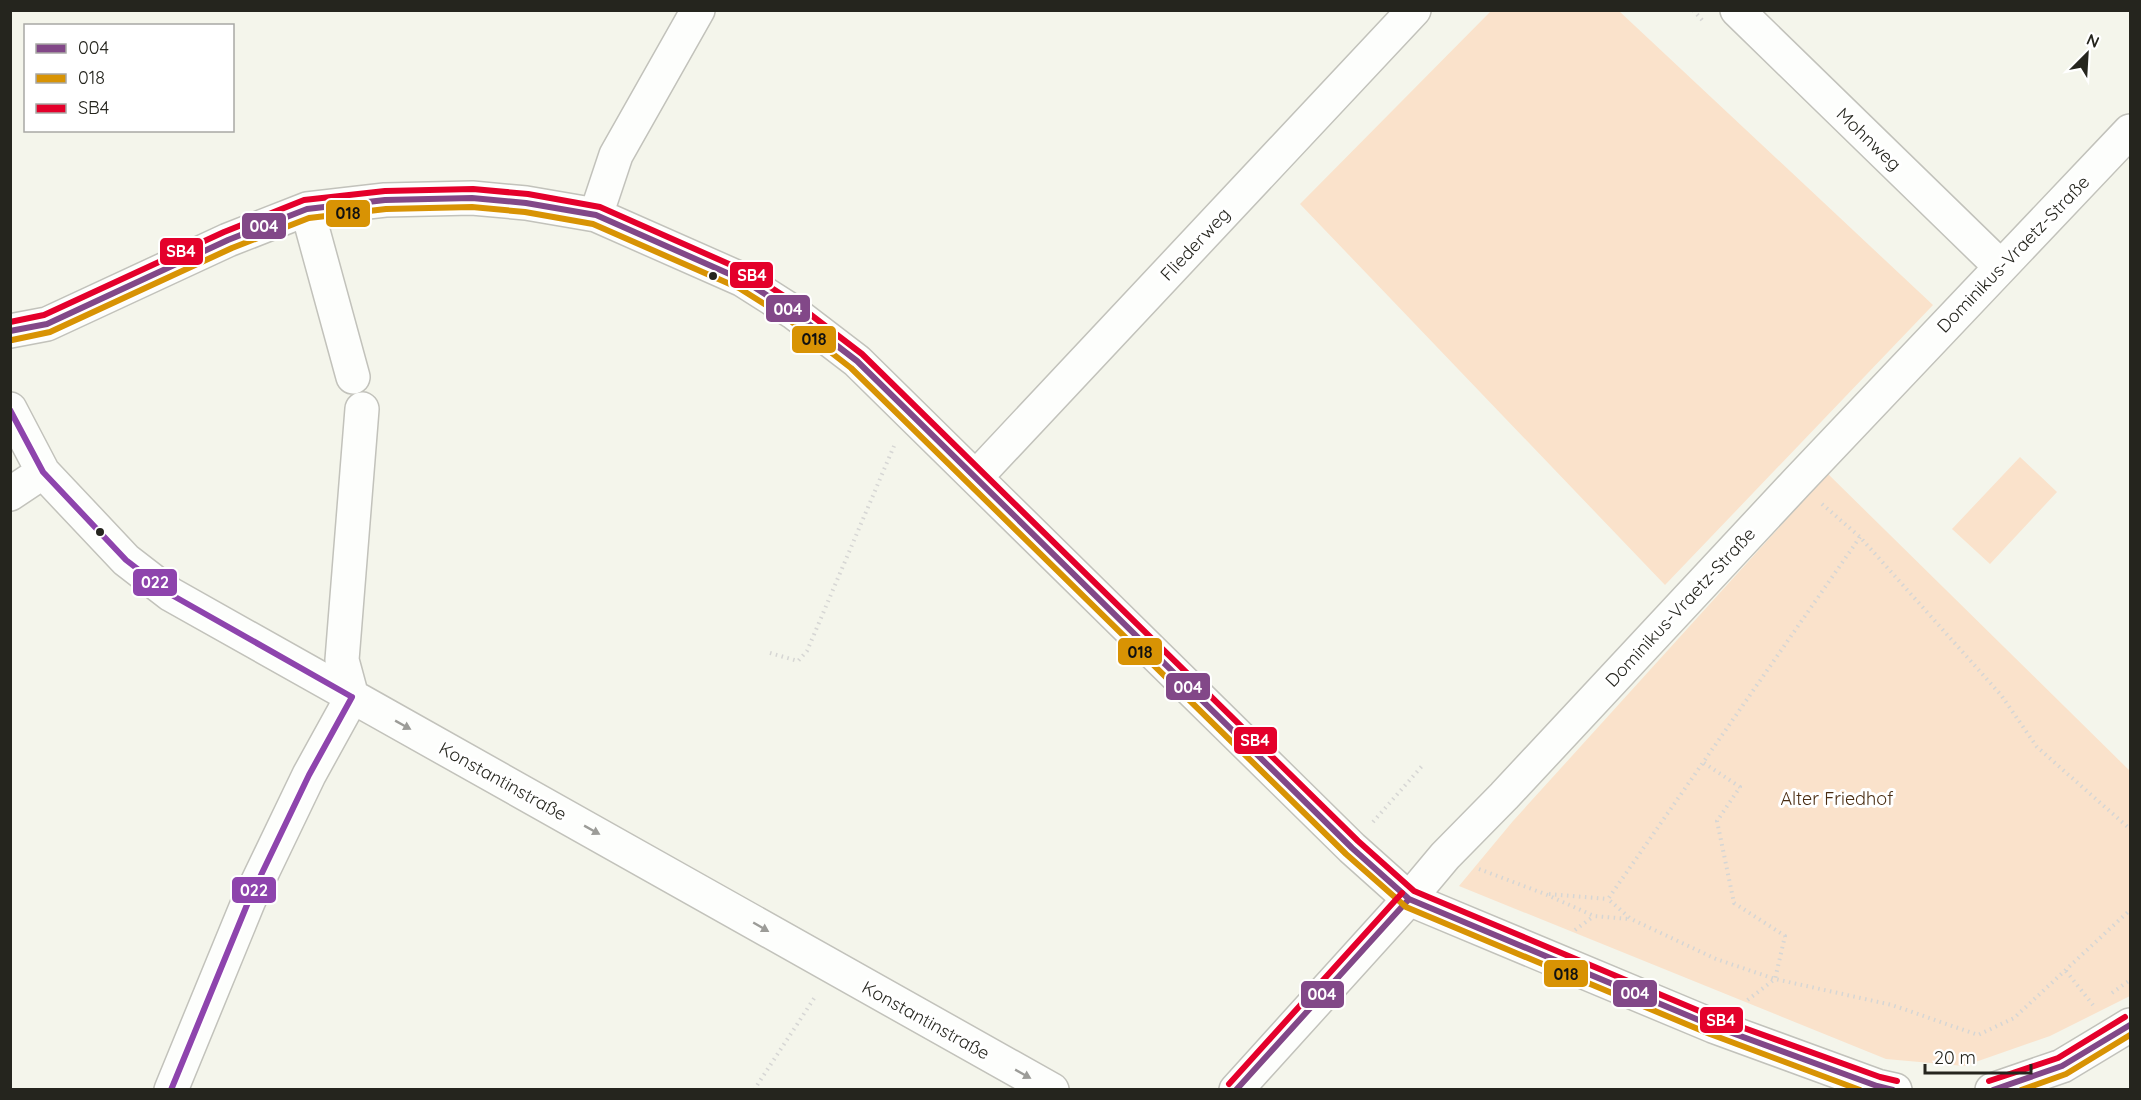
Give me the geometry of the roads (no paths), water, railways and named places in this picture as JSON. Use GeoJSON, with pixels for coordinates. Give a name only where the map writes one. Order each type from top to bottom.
{"type":"FeatureCollection","features":[{"type":"Feature","properties":{"kind":"street"},"geometry":{"type":"LineString","coordinates":[[596,215],[616,156],[698,10]]}},
{"type":"Feature","properties":{"kind":"street","name":"Fliederweg"},"geometry":{"type":"LineString","coordinates":[[976,477],[1414,10]]}},
{"type":"Feature","properties":{"kind":"street","name":"Mohnweg"},"geometry":{"type":"LineString","coordinates":[[1737,10],[2001,267]]}},
{"type":"Feature","properties":{"kind":"street","name":"Dominikus-Vraetz-Straße"},"geometry":{"type":"LineString","coordinates":[[1236,1089],[1409,899],[1444,856],[1504,796],[1797,482],[2130,131]]}},
{"type":"Feature","properties":{"kind":"street"},"geometry":{"type":"LineString","coordinates":[[10,331],[47,324],[228,240],[307,209],[385,200],[472,198],[526,203],[596,215],[743,280],[793,312],[857,362],[1352,848],[1409,899],[1713,1026],[1877,1086],[1895,1089]]}},
{"type":"Feature","properties":{"kind":"street"},"geometry":{"type":"LineString","coordinates":[[307,209],[353,377]]}},
{"type":"Feature","properties":{"kind":"street","name":"Konstantinstraße"},"geometry":{"type":"LineString","coordinates":[[10,409],[43,472],[126,560],[170,594],[632,852],[833,969],[1052,1089]]}},
{"type":"Feature","properties":{"kind":"street"},"geometry":{"type":"LineString","coordinates":[[171,1089],[249,900],[309,775],[352,697],[342,660],[362,409]]}},
{"type":"Feature","properties":{"kind":"street"},"geometry":{"type":"LineString","coordinates":[[10,494],[43,472]]}},
{"type":"Feature","properties":{"kind":"street"},"geometry":{"type":"LineString","coordinates":[[1992,1089],[2062,1066],[2130,1025]]}},
{"type":"Feature","properties":{"kind":"park label","name":"Alter Friedhof"},"geometry":{"type":"Point","coordinates":[1837,798]}}]}
